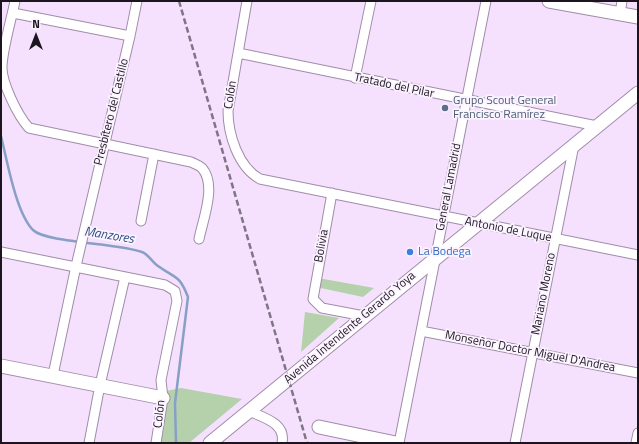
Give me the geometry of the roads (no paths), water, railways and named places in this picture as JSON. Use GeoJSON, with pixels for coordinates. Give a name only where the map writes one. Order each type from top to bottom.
{"type":"FeatureCollection","features":[{"type":"Feature","properties":{"kind":"main road"},"geometry":{"type":"LineString","coordinates":[[549,1],[621,7],[638,18]]}},
{"type":"Feature","properties":{"kind":"main road","name":"Avenida Intendente Gerardo Yoya"},"geometry":{"type":"LineString","coordinates":[[210,443],[638,93]]}},
{"type":"Feature","properties":{"kind":"main road"},"geometry":{"type":"LineString","coordinates":[[1,366],[53,375],[163,398]]}},
{"type":"Feature","properties":{"kind":"main road"},"geometry":{"type":"LineString","coordinates":[[319,427],[396,443]]}},
{"type":"Feature","properties":{"kind":"street"},"geometry":{"type":"LineString","coordinates":[[15,1],[2,66],[4,78],[22,120],[29,128],[104,142],[191,162],[201,166],[206,173],[209,187],[199,239]]}},
{"type":"Feature","properties":{"kind":"street","name":"Presbítero del Castillo"},"geometry":{"type":"LineString","coordinates":[[76,266],[130,36],[136,1]]}},
{"type":"Feature","properties":{"kind":"street","name":"Colón"},"geometry":{"type":"LineString","coordinates":[[247,1],[228,111],[228,123],[240,159],[253,176],[260,179]]}},
{"type":"Feature","properties":{"kind":"street"},"geometry":{"type":"LineString","coordinates":[[355,78],[371,1]]}},
{"type":"Feature","properties":{"kind":"street","name":"General Lamadrid"},"geometry":{"type":"LineString","coordinates":[[399,443],[486,1]]}},
{"type":"Feature","properties":{"kind":"street"},"geometry":{"type":"LineString","coordinates":[[13,13],[130,36]]}},
{"type":"Feature","properties":{"kind":"street","name":"Tratado del Pilar"},"geometry":{"type":"LineString","coordinates":[[238,53],[466,101],[597,126]]}},
{"type":"Feature","properties":{"kind":"street","name":"Mariano Moreno"},"geometry":{"type":"LineString","coordinates":[[515,443],[574,145]]}},
{"type":"Feature","properties":{"kind":"street"},"geometry":{"type":"LineString","coordinates":[[141,221],[154,154]]}},
{"type":"Feature","properties":{"kind":"street","name":"Antonio de Luque"},"geometry":{"type":"LineString","coordinates":[[260,179],[638,255]]}},
{"type":"Feature","properties":{"kind":"street","name":"Bolivia"},"geometry":{"type":"LineString","coordinates":[[332,193],[313,299],[322,308],[364,316]]}},
{"type":"Feature","properties":{"kind":"street"},"geometry":{"type":"LineString","coordinates":[[1,252],[125,277],[100,385],[89,443]]}},
{"type":"Feature","properties":{"kind":"street"},"geometry":{"type":"LineString","coordinates":[[53,375],[76,266]]}},
{"type":"Feature","properties":{"kind":"street","name":"Colón"},"geometry":{"type":"LineString","coordinates":[[125,277],[165,285],[175,291],[177,301],[161,380],[163,398],[156,443]]}},
{"type":"Feature","properties":{"kind":"street","name":"Monseñor Doctor Miguel D'Andrea"},"geometry":{"type":"LineString","coordinates":[[421,331],[638,373]]}},
{"type":"Feature","properties":{"kind":"street"},"geometry":{"type":"LineString","coordinates":[[249,411],[275,422],[282,430],[283,440]]}},
{"type":"Feature","properties":{"kind":"street"},"geometry":{"type":"LineString","coordinates":[[636,443],[638,433]]}},
{"type":"Feature","properties":{"kind":"waterway","name":"Manzores"},"geometry":{"type":"LineString","coordinates":[[1,136],[17,199],[27,222],[33,230],[52,238],[131,249],[142,252],[182,284],[188,297],[175,403],[176,443]]}},
{"type":"Feature","properties":{"kind":"railway"},"geometry":{"type":"LineString","coordinates":[[179,1],[307,443]]}},
{"type":"Feature","properties":{"kind":"place","name":"Grupo Scout General Francisco Ramírez"},"geometry":{"type":"Point","coordinates":[445,108]}},
{"type":"Feature","properties":{"kind":"place","name":"La Bodega"},"geometry":{"type":"Point","coordinates":[410,252]}}]}
